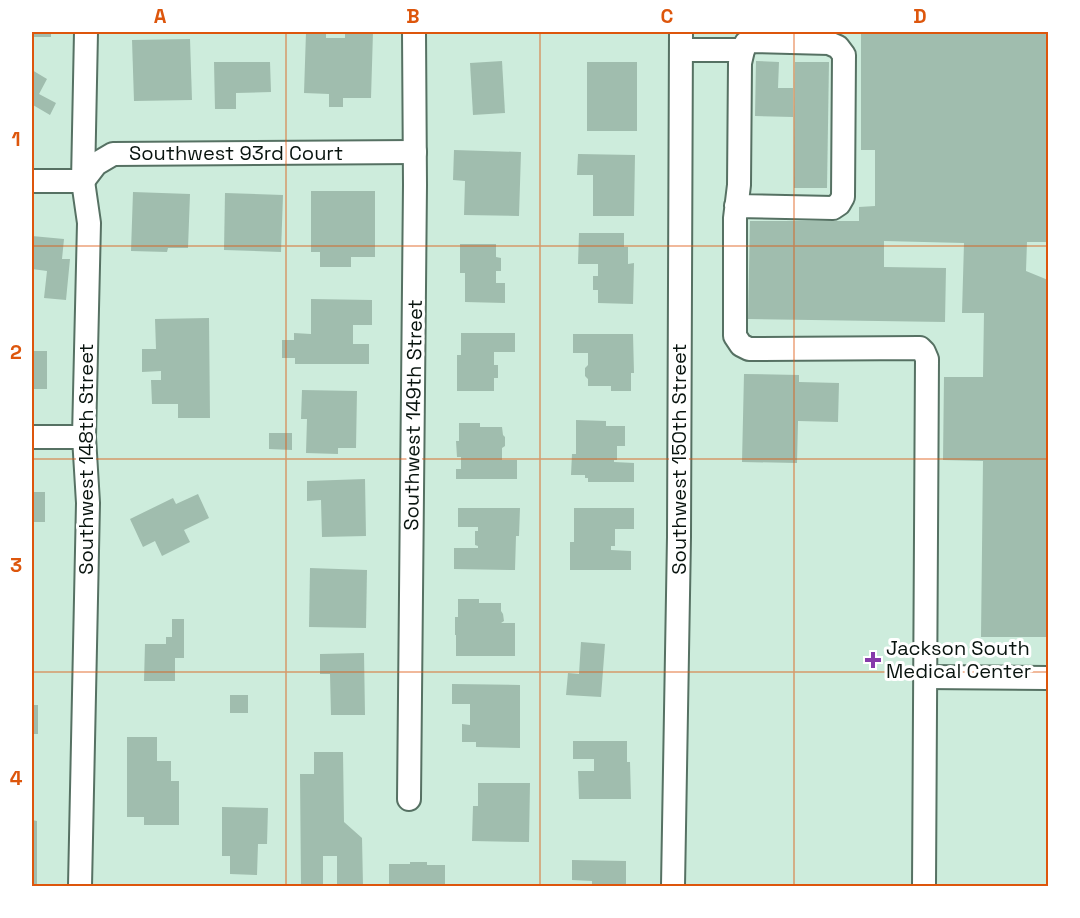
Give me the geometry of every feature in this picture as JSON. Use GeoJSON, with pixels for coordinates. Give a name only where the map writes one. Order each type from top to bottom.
{"type":"FeatureCollection","features":[{"type":"Feature","properties":{"kind":"street","name":"Southwest 148th Street"},"geometry":{"type":"LineString","coordinates":[[81,886],[88,503],[84,437],[89,223],[83,181],[86,32]]}},
{"type":"Feature","properties":{"kind":"street","name":"Southwest 149th Street"},"geometry":{"type":"LineString","coordinates":[[409,799],[414,32]]}},
{"type":"Feature","properties":{"kind":"street"},"geometry":{"type":"LineString","coordinates":[[681,41],[829,43],[838,47],[843,55],[843,197],[839,204],[833,208],[736,206]]}},
{"type":"Feature","properties":{"kind":"street","name":"Southwest 150th Street"},"geometry":{"type":"LineString","coordinates":[[673,886],[679,537],[681,41]]}},
{"type":"Feature","properties":{"kind":"street"},"geometry":{"type":"LineString","coordinates":[[750,41],[740,63],[739,184],[735,218],[735,336],[741,345],[749,349],[920,348],[927,359],[924,886]]}},
{"type":"Feature","properties":{"kind":"street","name":"Southwest 93rd Court"},"geometry":{"type":"LineString","coordinates":[[83,181],[96,164],[113,154],[415,152]]}},
{"type":"Feature","properties":{"kind":"street"},"geometry":{"type":"LineString","coordinates":[[32,181],[83,181]]}},
{"type":"Feature","properties":{"kind":"street"},"geometry":{"type":"LineString","coordinates":[[32,437],[84,437]]}},
{"type":"Feature","properties":{"kind":"street"},"geometry":{"type":"LineString","coordinates":[[925,677],[1048,678]]}},
{"type":"Feature","properties":{"kind":"building"},"geometry":{"type":"Polygon","coordinates":[[[32,32],[51,32],[51,37],[32,37],[32,32]]]}},
{"type":"Feature","properties":{"kind":"building"},"geometry":{"type":"Polygon","coordinates":[[[306,32],[326,32],[326,38],[345,38],[345,32],[373,32],[371,98],[343,98],[343,107],[329,107],[329,94],[304,93],[306,32]]]}},
{"type":"Feature","properties":{"kind":"building"},"geometry":{"type":"Polygon","coordinates":[[[861,32],[1048,32],[1048,242],[1027,242],[1026,271],[1048,280],[1048,637],[981,637],[983,461],[943,460],[944,377],[983,377],[984,313],[962,313],[964,243],[884,241],[884,267],[946,268],[945,322],[748,319],[750,221],[859,221],[859,207],[875,206],[875,150],[861,150],[861,32]]]}},
{"type":"Feature","properties":{"kind":"building"},"geometry":{"type":"Polygon","coordinates":[[[190,39],[192,100],[134,101],[132,40],[190,39]]]}},
{"type":"Feature","properties":{"kind":"building"},"geometry":{"type":"Polygon","coordinates":[[[502,61],[505,113],[473,115],[470,63],[502,61]]]}},
{"type":"Feature","properties":{"kind":"building"},"geometry":{"type":"Polygon","coordinates":[[[756,61],[779,62],[778,88],[793,88],[793,117],[755,116],[756,61]]]}},
{"type":"Feature","properties":{"kind":"building"},"geometry":{"type":"Polygon","coordinates":[[[214,62],[270,62],[271,92],[236,93],[236,109],[215,109],[214,62]]]}},
{"type":"Feature","properties":{"kind":"building"},"geometry":{"type":"Polygon","coordinates":[[[587,62],[637,62],[637,131],[587,131],[587,62]]]}},
{"type":"Feature","properties":{"kind":"building"},"geometry":{"type":"Polygon","coordinates":[[[795,62],[829,62],[827,188],[794,188],[795,62]]]}},
{"type":"Feature","properties":{"kind":"building"},"geometry":{"type":"Polygon","coordinates":[[[32,70],[47,79],[39,94],[56,103],[50,115],[33,105],[32,108],[32,70]]]}},
{"type":"Feature","properties":{"kind":"building"},"geometry":{"type":"Polygon","coordinates":[[[454,150],[521,152],[519,216],[464,215],[465,181],[453,180],[454,150]]]}},
{"type":"Feature","properties":{"kind":"building"},"geometry":{"type":"Polygon","coordinates":[[[578,154],[635,155],[634,216],[593,216],[593,175],[577,175],[578,154]]]}},
{"type":"Feature","properties":{"kind":"building"},"geometry":{"type":"Polygon","coordinates":[[[311,191],[375,191],[375,257],[351,257],[351,267],[320,267],[320,252],[311,252],[311,191]]]}},
{"type":"Feature","properties":{"kind":"building"},"geometry":{"type":"Polygon","coordinates":[[[133,192],[190,194],[188,248],[168,248],[167,252],[131,251],[133,192]]]}},
{"type":"Feature","properties":{"kind":"building"},"geometry":{"type":"Polygon","coordinates":[[[225,193],[283,195],[281,252],[224,250],[225,193]]]}},
{"type":"Feature","properties":{"kind":"building"},"geometry":{"type":"Polygon","coordinates":[[[579,233],[624,233],[624,247],[628,247],[628,264],[634,263],[633,304],[598,303],[598,290],[593,290],[593,276],[598,276],[598,264],[578,264],[579,233]]]}},
{"type":"Feature","properties":{"kind":"building"},"geometry":{"type":"Polygon","coordinates":[[[32,236],[64,239],[62,259],[70,259],[66,300],[44,298],[47,271],[32,269],[32,236]]]}},
{"type":"Feature","properties":{"kind":"building"},"geometry":{"type":"Polygon","coordinates":[[[460,244],[496,244],[496,257],[501,258],[501,271],[496,271],[496,283],[505,283],[505,303],[465,302],[465,273],[460,273],[460,244]]]}},
{"type":"Feature","properties":{"kind":"building"},"geometry":{"type":"Polygon","coordinates":[[[311,299],[372,300],[372,325],[353,325],[353,344],[369,344],[369,364],[295,364],[295,358],[282,358],[282,340],[294,340],[294,333],[311,334],[311,299]]]}},
{"type":"Feature","properties":{"kind":"building"},"geometry":{"type":"Polygon","coordinates":[[[209,318],[210,418],[178,418],[178,404],[152,404],[151,380],[161,380],[161,371],[142,372],[142,349],[156,349],[155,319],[209,318]]]}},
{"type":"Feature","properties":{"kind":"building"},"geometry":{"type":"Polygon","coordinates":[[[461,333],[515,333],[515,352],[494,352],[494,365],[498,365],[498,378],[494,378],[494,391],[457,391],[457,355],[461,355],[461,333]]]}},
{"type":"Feature","properties":{"kind":"building"},"geometry":{"type":"Polygon","coordinates":[[[573,334],[633,334],[634,373],[631,373],[631,391],[611,391],[611,386],[588,386],[585,368],[588,365],[588,353],[573,353],[573,334]]]}},
{"type":"Feature","properties":{"kind":"building"},"geometry":{"type":"Polygon","coordinates":[[[32,351],[47,351],[47,389],[32,389],[32,351]]]}},
{"type":"Feature","properties":{"kind":"building"},"geometry":{"type":"Polygon","coordinates":[[[744,374],[799,375],[799,382],[839,383],[838,422],[798,421],[797,463],[742,462],[744,374]]]}},
{"type":"Feature","properties":{"kind":"building"},"geometry":{"type":"Polygon","coordinates":[[[302,390],[357,391],[356,448],[338,448],[338,454],[306,453],[307,419],[301,419],[302,390]]]}},
{"type":"Feature","properties":{"kind":"building"},"geometry":{"type":"Polygon","coordinates":[[[576,420],[606,421],[606,426],[625,426],[625,446],[617,446],[617,460],[614,462],[634,463],[634,482],[588,482],[585,475],[571,475],[572,454],[576,454],[576,420]]]}},
{"type":"Feature","properties":{"kind":"building"},"geometry":{"type":"Polygon","coordinates":[[[459,423],[480,423],[480,427],[502,427],[505,446],[502,448],[502,460],[517,460],[517,479],[456,479],[456,469],[461,469],[461,457],[457,457],[456,441],[459,441],[459,423]]]}},
{"type":"Feature","properties":{"kind":"building"},"geometry":{"type":"Polygon","coordinates":[[[269,433],[292,433],[292,450],[269,449],[269,433]]]}},
{"type":"Feature","properties":{"kind":"building"},"geometry":{"type":"Polygon","coordinates":[[[365,479],[366,536],[322,537],[321,500],[307,501],[307,481],[365,479]]]}},
{"type":"Feature","properties":{"kind":"building"},"geometry":{"type":"Polygon","coordinates":[[[32,492],[45,492],[45,522],[32,522],[32,492]]]}},
{"type":"Feature","properties":{"kind":"building"},"geometry":{"type":"Polygon","coordinates":[[[198,494],[209,518],[184,530],[190,542],[162,556],[155,541],[143,547],[130,519],[173,498],[176,504],[198,494]]]}},
{"type":"Feature","properties":{"kind":"building"},"geometry":{"type":"Polygon","coordinates":[[[458,508],[520,508],[515,570],[454,569],[454,548],[478,548],[475,545],[475,531],[478,531],[478,527],[458,527],[458,508]]]}},
{"type":"Feature","properties":{"kind":"building"},"geometry":{"type":"Polygon","coordinates":[[[574,508],[634,508],[634,529],[615,529],[615,546],[611,546],[611,550],[631,551],[631,570],[570,570],[570,542],[574,542],[574,508]]]}},
{"type":"Feature","properties":{"kind":"building"},"geometry":{"type":"Polygon","coordinates":[[[310,568],[367,570],[366,628],[309,627],[310,568]]]}},
{"type":"Feature","properties":{"kind":"building"},"geometry":{"type":"Polygon","coordinates":[[[458,599],[479,599],[479,603],[501,603],[504,621],[501,623],[515,623],[515,656],[456,656],[455,617],[458,617],[458,599]]]}},
{"type":"Feature","properties":{"kind":"building"},"geometry":{"type":"Polygon","coordinates":[[[172,619],[184,619],[184,658],[175,658],[175,681],[144,681],[145,644],[166,644],[166,637],[172,637],[172,619]]]}},
{"type":"Feature","properties":{"kind":"building"},"geometry":{"type":"Polygon","coordinates":[[[581,642],[605,644],[601,697],[566,695],[568,673],[579,674],[581,642]]]}},
{"type":"Feature","properties":{"kind":"building"},"geometry":{"type":"Polygon","coordinates":[[[364,653],[365,715],[331,715],[330,674],[320,674],[320,654],[364,653]]]}},
{"type":"Feature","properties":{"kind":"building"},"geometry":{"type":"Polygon","coordinates":[[[452,684],[520,685],[520,748],[476,747],[476,742],[462,742],[462,724],[470,725],[470,704],[452,704],[452,684]]]}},
{"type":"Feature","properties":{"kind":"building"},"geometry":{"type":"Polygon","coordinates":[[[230,695],[248,695],[248,713],[230,713],[230,695]]]}},
{"type":"Feature","properties":{"kind":"building"},"geometry":{"type":"Polygon","coordinates":[[[32,705],[38,705],[38,734],[32,734],[32,705]]]}},
{"type":"Feature","properties":{"kind":"building"},"geometry":{"type":"Polygon","coordinates":[[[127,737],[157,737],[157,761],[171,761],[171,781],[179,781],[179,825],[144,825],[144,817],[127,817],[127,737]]]}},
{"type":"Feature","properties":{"kind":"building"},"geometry":{"type":"Polygon","coordinates":[[[573,741],[627,741],[631,799],[579,799],[578,771],[594,771],[594,759],[573,759],[573,741]]]}},
{"type":"Feature","properties":{"kind":"building"},"geometry":{"type":"Polygon","coordinates":[[[314,752],[343,752],[344,822],[362,838],[363,886],[337,886],[337,856],[323,856],[323,886],[301,886],[300,774],[314,774],[314,752]]]}},
{"type":"Feature","properties":{"kind":"building"},"geometry":{"type":"Polygon","coordinates":[[[478,783],[530,783],[529,842],[472,841],[473,806],[478,806],[478,783]]]}},
{"type":"Feature","properties":{"kind":"building"},"geometry":{"type":"Polygon","coordinates":[[[222,807],[268,808],[267,844],[258,844],[257,875],[230,874],[230,856],[222,856],[222,807]]]}},
{"type":"Feature","properties":{"kind":"building"},"geometry":{"type":"Polygon","coordinates":[[[32,820],[37,821],[37,884],[32,884],[32,820]]]}},
{"type":"Feature","properties":{"kind":"building"},"geometry":{"type":"Polygon","coordinates":[[[572,860],[626,861],[626,886],[592,886],[592,881],[572,880],[572,860]]]}},
{"type":"Feature","properties":{"kind":"building"},"geometry":{"type":"Polygon","coordinates":[[[410,862],[445,865],[445,886],[389,886],[389,864],[410,864],[410,862]]]}},
{"type":"Feature","properties":{"kind":"place","name":"Jackson South Medical Center"},"geometry":{"type":"Point","coordinates":[873,660]}}]}
